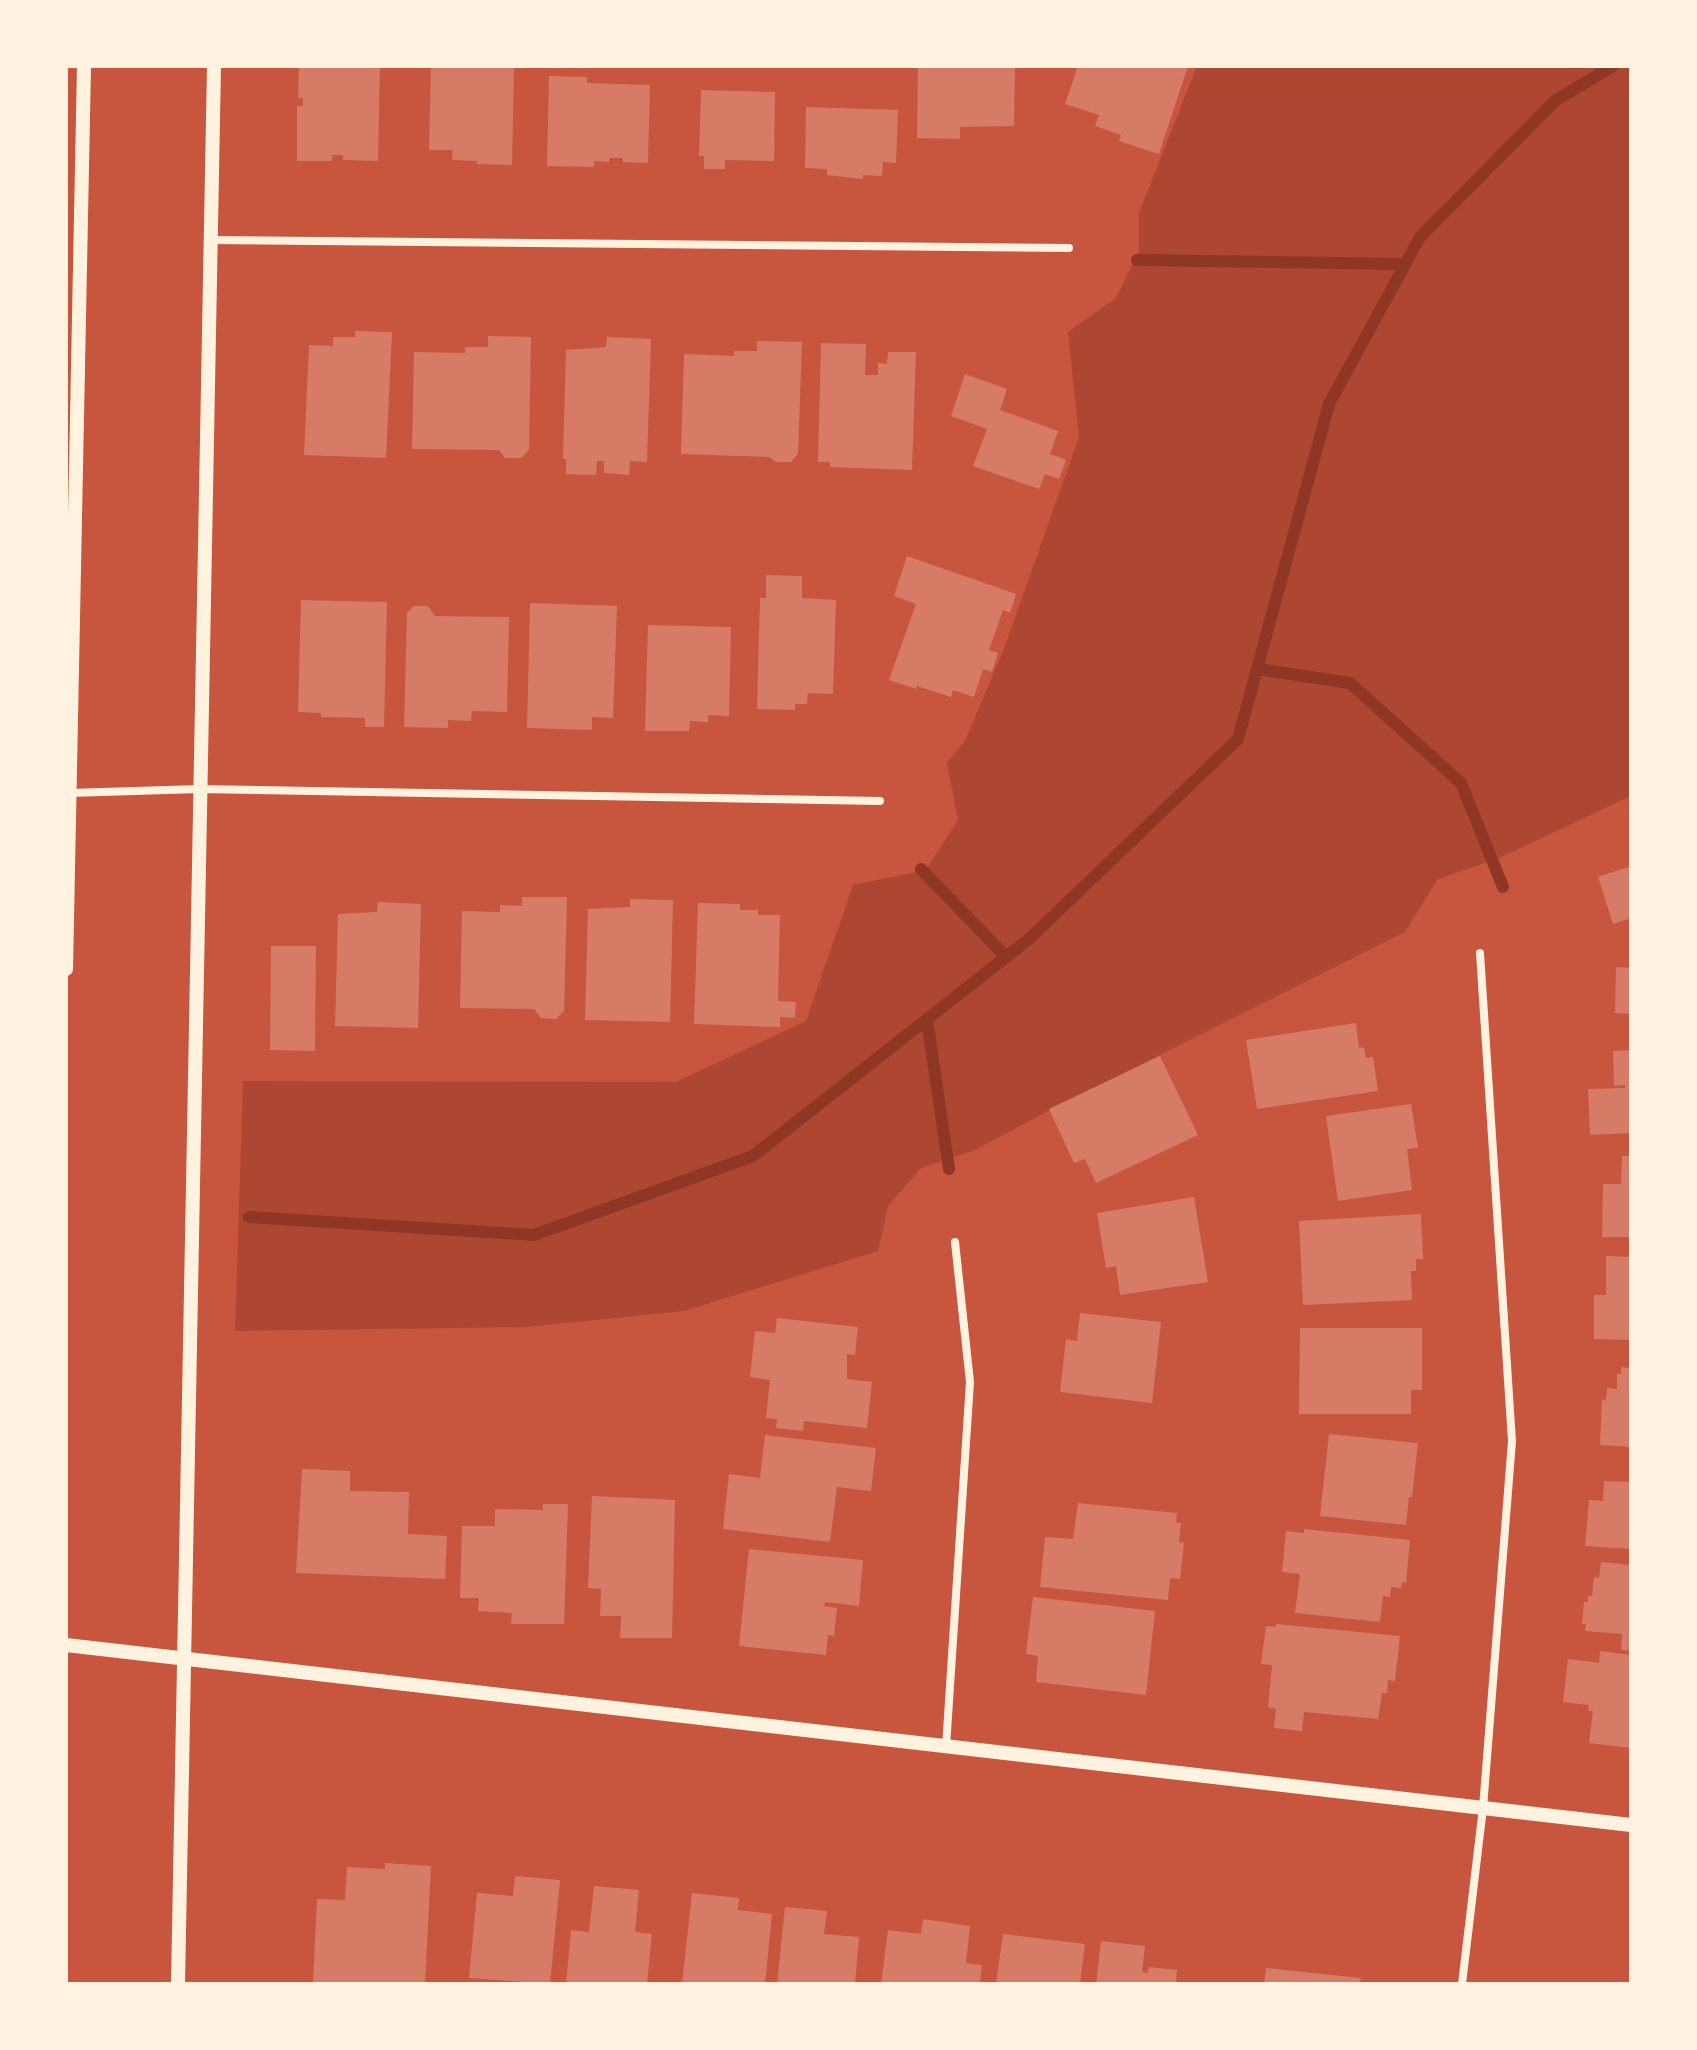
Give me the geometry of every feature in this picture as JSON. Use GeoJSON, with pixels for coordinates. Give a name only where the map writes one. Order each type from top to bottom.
{"type":"FeatureCollection","features":[{"type":"Feature","properties":{"kind":"street"},"geometry":{"type":"LineString","coordinates":[[66,969],[84,66]]}},
{"type":"Feature","properties":{"kind":"street"},"geometry":{"type":"LineString","coordinates":[[178,1984],[214,66]]}},
{"type":"Feature","properties":{"kind":"street"},"geometry":{"type":"LineString","coordinates":[[211,240],[1069,248]]}},
{"type":"Feature","properties":{"kind":"street"},"geometry":{"type":"LineString","coordinates":[[68,793],[200,789],[880,801]]}},
{"type":"Feature","properties":{"kind":"street"},"geometry":{"type":"LineString","coordinates":[[1462,1984],[1483,1808],[1512,1441],[1480,953]]}},
{"type":"Feature","properties":{"kind":"street"},"geometry":{"type":"LineString","coordinates":[[946,1747],[970,1382],[955,1242]]}},
{"type":"Feature","properties":{"kind":"street"},"geometry":{"type":"LineString","coordinates":[[66,1645],[1631,1825]]}},
{"type":"Feature","properties":{"kind":"shaded area"},"geometry":{"type":"Polygon","coordinates":[[[1197,66],[1631,66],[1631,796],[1499,858],[1438,879],[1405,932],[975,1150],[921,1168],[888,1206],[878,1251],[684,1311],[526,1327],[235,1331],[243,1081],[676,1082],[806,1021],[853,885],[926,870],[958,820],[947,763],[966,739],[1005,646],[1079,437],[1068,332],[1116,298],[1139,251],[1139,213],[1197,66]]]}},
{"type":"Feature","properties":{"kind":"building"},"geometry":{"type":"Polygon","coordinates":[[[299,66],[380,66],[378,161],[343,160],[343,155],[332,155],[332,161],[297,161],[297,106],[303,106],[303,98],[298,98],[299,66]]]}},
{"type":"Feature","properties":{"kind":"building"},"geometry":{"type":"Polygon","coordinates":[[[431,66],[514,66],[512,165],[452,160],[453,150],[429,150],[431,66]]]}},
{"type":"Feature","properties":{"kind":"building"},"geometry":{"type":"Polygon","coordinates":[[[918,66],[1015,66],[1014,126],[960,127],[960,139],[917,138],[918,66]]]}},
{"type":"Feature","properties":{"kind":"building"},"geometry":{"type":"Polygon","coordinates":[[[1078,66],[1188,66],[1159,154],[1119,141],[1121,135],[1095,126],[1099,115],[1065,104],[1078,66]]]}},
{"type":"Feature","properties":{"kind":"building"},"geometry":{"type":"Polygon","coordinates":[[[549,76],[587,77],[587,83],[650,85],[648,163],[609,158],[609,162],[594,161],[594,167],[547,166],[549,76]]]}},
{"type":"Feature","properties":{"kind":"building"},"geometry":{"type":"Polygon","coordinates":[[[701,90],[775,92],[774,161],[725,160],[725,169],[704,169],[704,156],[699,156],[701,90]]]}},
{"type":"Feature","properties":{"kind":"building"},"geometry":{"type":"Polygon","coordinates":[[[806,107],[898,110],[896,163],[883,162],[882,176],[863,175],[863,179],[827,175],[827,169],[805,168],[806,107]]]}},
{"type":"Feature","properties":{"kind":"building"},"geometry":{"type":"Polygon","coordinates":[[[355,331],[392,332],[386,458],[304,455],[309,345],[333,346],[333,337],[355,337],[355,331]]]}},
{"type":"Feature","properties":{"kind":"building"},"geometry":{"type":"Polygon","coordinates":[[[488,336],[531,337],[529,450],[521,458],[505,458],[499,450],[412,449],[414,352],[465,353],[465,347],[488,347],[488,336]]]}},
{"type":"Feature","properties":{"kind":"building"},"geometry":{"type":"Polygon","coordinates":[[[607,337],[651,339],[647,462],[630,461],[629,475],[604,473],[604,461],[597,461],[596,475],[566,474],[566,459],[563,459],[566,350],[606,347],[607,337]]]}},
{"type":"Feature","properties":{"kind":"building"},"geometry":{"type":"Polygon","coordinates":[[[757,341],[802,342],[798,454],[791,462],[776,462],[769,457],[681,454],[684,354],[734,356],[734,351],[757,351],[757,341]]]}},
{"type":"Feature","properties":{"kind":"building"},"geometry":{"type":"Polygon","coordinates":[[[821,343],[866,344],[865,375],[878,375],[878,363],[887,364],[888,352],[916,352],[912,470],[830,467],[830,462],[818,462],[821,343]]]}},
{"type":"Feature","properties":{"kind":"building"},"geometry":{"type":"Polygon","coordinates":[[[965,374],[1007,389],[1000,410],[1058,431],[1050,454],[1066,460],[1059,479],[1045,474],[1039,489],[973,466],[987,429],[951,416],[965,374]]]}},
{"type":"Feature","properties":{"kind":"building"},"geometry":{"type":"Polygon","coordinates":[[[907,556],[1016,594],[1010,613],[1003,610],[989,650],[998,653],[992,672],[983,669],[974,697],[953,690],[951,697],[889,680],[916,604],[894,596],[907,556]]]}},
{"type":"Feature","properties":{"kind":"building"},"geometry":{"type":"Polygon","coordinates":[[[766,575],[802,576],[802,598],[836,600],[833,694],[808,693],[807,704],[795,704],[795,710],[757,709],[760,598],[766,598],[766,575]]]}},
{"type":"Feature","properties":{"kind":"building"},"geometry":{"type":"Polygon","coordinates":[[[301,600],[387,602],[384,727],[365,727],[365,718],[321,717],[321,713],[298,712],[301,600]]]}},
{"type":"Feature","properties":{"kind":"building"},"geometry":{"type":"Polygon","coordinates":[[[530,603],[617,606],[613,718],[592,717],[592,730],[527,728],[530,603]]]}},
{"type":"Feature","properties":{"kind":"building"},"geometry":{"type":"Polygon","coordinates":[[[414,606],[428,606],[435,616],[509,617],[507,712],[472,711],[471,721],[448,720],[448,728],[404,727],[407,613],[414,606]]]}},
{"type":"Feature","properties":{"kind":"building"},"geometry":{"type":"Polygon","coordinates":[[[648,625],[731,627],[729,716],[708,715],[708,722],[690,721],[689,731],[645,731],[648,625]]]}},
{"type":"Feature","properties":{"kind":"building"},"geometry":{"type":"Polygon","coordinates":[[[1631,866],[1631,918],[1613,924],[1598,877],[1631,866]]]}},
{"type":"Feature","properties":{"kind":"building"},"geometry":{"type":"Polygon","coordinates":[[[522,897],[567,897],[564,1011],[556,1019],[541,1018],[534,1009],[460,1008],[462,911],[500,912],[500,905],[522,906],[522,897]]]}},
{"type":"Feature","properties":{"kind":"building"},"geometry":{"type":"Polygon","coordinates":[[[630,899],[673,900],[670,1022],[585,1020],[588,909],[630,907],[630,899]]]}},
{"type":"Feature","properties":{"kind":"building"},"geometry":{"type":"Polygon","coordinates":[[[378,902],[421,904],[418,1028],[335,1026],[338,914],[377,912],[378,902]]]}},
{"type":"Feature","properties":{"kind":"building"},"geometry":{"type":"Polygon","coordinates":[[[698,903],[740,904],[740,910],[758,910],[758,915],[780,915],[778,1001],[796,1002],[795,1018],[780,1017],[780,1027],[694,1024],[698,903]]]}},
{"type":"Feature","properties":{"kind":"building"},"geometry":{"type":"Polygon","coordinates":[[[271,946],[316,946],[315,1051],[270,1050],[271,946]]]}},
{"type":"Feature","properties":{"kind":"building"},"geometry":{"type":"Polygon","coordinates":[[[1616,967],[1631,968],[1631,1014],[1615,1013],[1616,967]]]}},
{"type":"Feature","properties":{"kind":"building"},"geometry":{"type":"Polygon","coordinates":[[[1356,1023],[1359,1048],[1364,1047],[1366,1058],[1373,1057],[1378,1091],[1257,1109],[1246,1040],[1356,1023]]]}},
{"type":"Feature","properties":{"kind":"building"},"geometry":{"type":"Polygon","coordinates":[[[1631,1050],[1631,1133],[1590,1135],[1588,1089],[1625,1088],[1625,1085],[1614,1086],[1613,1051],[1631,1050]]]}},
{"type":"Feature","properties":{"kind":"building"},"geometry":{"type":"Polygon","coordinates":[[[1160,1056],[1198,1135],[1096,1183],[1085,1159],[1074,1163],[1049,1109],[1160,1056]]]}},
{"type":"Feature","properties":{"kind":"building"},"geometry":{"type":"Polygon","coordinates":[[[1411,1104],[1418,1148],[1407,1149],[1412,1190],[1338,1201],[1326,1116],[1411,1104]]]}},
{"type":"Feature","properties":{"kind":"building"},"geometry":{"type":"Polygon","coordinates":[[[1622,1156],[1631,1156],[1631,1237],[1602,1237],[1603,1184],[1621,1184],[1622,1156]]]}},
{"type":"Feature","properties":{"kind":"building"},"geometry":{"type":"Polygon","coordinates":[[[1194,1197],[1208,1282],[1120,1295],[1116,1266],[1106,1268],[1097,1213],[1194,1197]]]}},
{"type":"Feature","properties":{"kind":"building"},"geometry":{"type":"Polygon","coordinates":[[[1421,1214],[1423,1259],[1416,1259],[1416,1271],[1411,1271],[1412,1300],[1303,1305],[1299,1221],[1421,1214]]]}},
{"type":"Feature","properties":{"kind":"building"},"geometry":{"type":"Polygon","coordinates":[[[1606,1256],[1631,1257],[1631,1340],[1594,1339],[1594,1295],[1606,1295],[1606,1256]]]}},
{"type":"Feature","properties":{"kind":"building"},"geometry":{"type":"Polygon","coordinates":[[[1080,1313],[1161,1322],[1152,1403],[1060,1392],[1066,1339],[1077,1341],[1080,1313]]]}},
{"type":"Feature","properties":{"kind":"building"},"geometry":{"type":"Polygon","coordinates":[[[777,1318],[858,1327],[855,1355],[847,1354],[847,1379],[872,1382],[867,1428],[804,1421],[803,1431],[776,1428],[777,1419],[766,1418],[770,1380],[750,1377],[755,1331],[775,1333],[777,1318]]]}},
{"type":"Feature","properties":{"kind":"building"},"geometry":{"type":"Polygon","coordinates":[[[1300,1328],[1422,1328],[1422,1390],[1411,1390],[1411,1414],[1299,1414],[1300,1328]]]}},
{"type":"Feature","properties":{"kind":"building"},"geometry":{"type":"Polygon","coordinates":[[[1621,1367],[1631,1368],[1631,1447],[1600,1445],[1602,1399],[1606,1400],[1607,1388],[1617,1389],[1617,1374],[1621,1374],[1621,1367]]]}},
{"type":"Feature","properties":{"kind":"building"},"geometry":{"type":"Polygon","coordinates":[[[1329,1434],[1418,1443],[1406,1525],[1320,1516],[1329,1434]]]}},
{"type":"Feature","properties":{"kind":"building"},"geometry":{"type":"Polygon","coordinates":[[[765,1435],[876,1448],[871,1491],[837,1487],[830,1542],[723,1529],[729,1474],[760,1478],[765,1435]]]}},
{"type":"Feature","properties":{"kind":"building"},"geometry":{"type":"Polygon","coordinates":[[[302,1469],[350,1471],[350,1491],[409,1492],[408,1534],[447,1536],[445,1579],[296,1573],[302,1469]]]}},
{"type":"Feature","properties":{"kind":"building"},"geometry":{"type":"Polygon","coordinates":[[[1604,1481],[1631,1482],[1631,1549],[1585,1546],[1589,1500],[1603,1501],[1604,1481]]]}},
{"type":"Feature","properties":{"kind":"building"},"geometry":{"type":"Polygon","coordinates":[[[592,1496],[675,1500],[672,1638],[620,1638],[621,1616],[600,1616],[601,1589],[588,1588],[592,1496]]]}},
{"type":"Feature","properties":{"kind":"building"},"geometry":{"type":"Polygon","coordinates":[[[1078,1503],[1177,1513],[1176,1523],[1181,1523],[1179,1542],[1184,1543],[1180,1579],[1170,1578],[1168,1600],[1040,1587],[1045,1537],[1073,1539],[1078,1503]]]}},
{"type":"Feature","properties":{"kind":"building"},"geometry":{"type":"Polygon","coordinates":[[[543,1504],[568,1504],[564,1624],[511,1624],[512,1613],[478,1611],[479,1598],[460,1598],[462,1526],[495,1526],[495,1509],[543,1510],[543,1504]]]}},
{"type":"Feature","properties":{"kind":"building"},"geometry":{"type":"Polygon","coordinates":[[[1304,1529],[1410,1540],[1406,1583],[1402,1582],[1401,1588],[1391,1587],[1390,1597],[1383,1596],[1380,1622],[1295,1613],[1300,1574],[1282,1572],[1286,1531],[1304,1533],[1304,1529]]]}},
{"type":"Feature","properties":{"kind":"building"},"geometry":{"type":"Polygon","coordinates":[[[749,1549],[863,1560],[859,1606],[825,1602],[824,1606],[837,1608],[834,1636],[828,1635],[826,1655],[739,1646],[749,1549]]]}},
{"type":"Feature","properties":{"kind":"building"},"geometry":{"type":"Polygon","coordinates":[[[1601,1562],[1631,1565],[1631,1651],[1621,1650],[1622,1634],[1585,1631],[1586,1624],[1582,1624],[1584,1602],[1592,1596],[1594,1577],[1599,1578],[1601,1562]]]}},
{"type":"Feature","properties":{"kind":"building"},"geometry":{"type":"Polygon","coordinates":[[[1033,1597],[1155,1611],[1146,1695],[1036,1682],[1038,1656],[1026,1654],[1033,1597]]]}},
{"type":"Feature","properties":{"kind":"building"},"geometry":{"type":"Polygon","coordinates":[[[1276,1624],[1400,1636],[1395,1681],[1388,1680],[1387,1693],[1382,1693],[1378,1719],[1304,1712],[1302,1731],[1274,1728],[1276,1709],[1268,1707],[1272,1665],[1261,1664],[1266,1626],[1276,1627],[1276,1624]]]}},
{"type":"Feature","properties":{"kind":"building"},"geometry":{"type":"Polygon","coordinates":[[[1600,1651],[1631,1655],[1631,1748],[1589,1743],[1593,1711],[1588,1711],[1589,1705],[1563,1702],[1568,1659],[1599,1663],[1600,1651]]]}},
{"type":"Feature","properties":{"kind":"building"},"geometry":{"type":"Polygon","coordinates":[[[385,1863],[431,1866],[425,1984],[313,1984],[317,1899],[345,1900],[347,1867],[385,1869],[385,1863]]]}},
{"type":"Feature","properties":{"kind":"building"},"geometry":{"type":"Polygon","coordinates":[[[515,1876],[560,1880],[550,1984],[469,1978],[477,1893],[513,1896],[515,1876]]]}},
{"type":"Feature","properties":{"kind":"building"},"geometry":{"type":"Polygon","coordinates":[[[594,1886],[639,1890],[635,1932],[652,1934],[647,1984],[566,1984],[571,1930],[589,1932],[594,1886]]]}},
{"type":"Feature","properties":{"kind":"building"},"geometry":{"type":"Polygon","coordinates":[[[692,1893],[739,1898],[738,1910],[772,1914],[765,1984],[682,1984],[692,1893]]]}},
{"type":"Feature","properties":{"kind":"building"},"geometry":{"type":"Polygon","coordinates":[[[785,1907],[827,1911],[824,1934],[859,1937],[855,1984],[777,1984],[785,1907]]]}},
{"type":"Feature","properties":{"kind":"building"},"geometry":{"type":"Polygon","coordinates":[[[923,1919],[970,1926],[966,1963],[982,1965],[980,1984],[881,1984],[888,1930],[921,1934],[923,1919]]]}},
{"type":"Feature","properties":{"kind":"building"},"geometry":{"type":"Polygon","coordinates":[[[1003,1934],[1085,1944],[1080,1984],[996,1984],[1003,1934]]]}},
{"type":"Feature","properties":{"kind":"building"},"geometry":{"type":"Polygon","coordinates":[[[1101,1941],[1145,1946],[1142,1972],[1148,1973],[1149,1967],[1177,1970],[1176,1984],[1096,1984],[1101,1941]]]}},
{"type":"Feature","properties":{"kind":"building"},"geometry":{"type":"Polygon","coordinates":[[[1266,1968],[1361,1978],[1360,1984],[1264,1984],[1266,1968]]]}},
{"type":"Feature","properties":{"kind":"waterway"},"geometry":{"type":"LineString","coordinates":[[249,1217],[534,1235],[753,1156],[1029,939],[1238,739],[1329,404],[1420,237],[1556,100],[1613,66]]}},
{"type":"Feature","properties":{"kind":"waterway"},"geometry":{"type":"LineString","coordinates":[[1137,260],[1406,264]]}},
{"type":"Feature","properties":{"kind":"waterway"},"geometry":{"type":"LineString","coordinates":[[1257,669],[1350,683],[1461,783],[1503,887]]}},
{"type":"Feature","properties":{"kind":"waterway"},"geometry":{"type":"LineString","coordinates":[[921,869],[1006,957]]}},
{"type":"Feature","properties":{"kind":"waterway"},"geometry":{"type":"LineString","coordinates":[[927,1020],[949,1169]]}}]}
